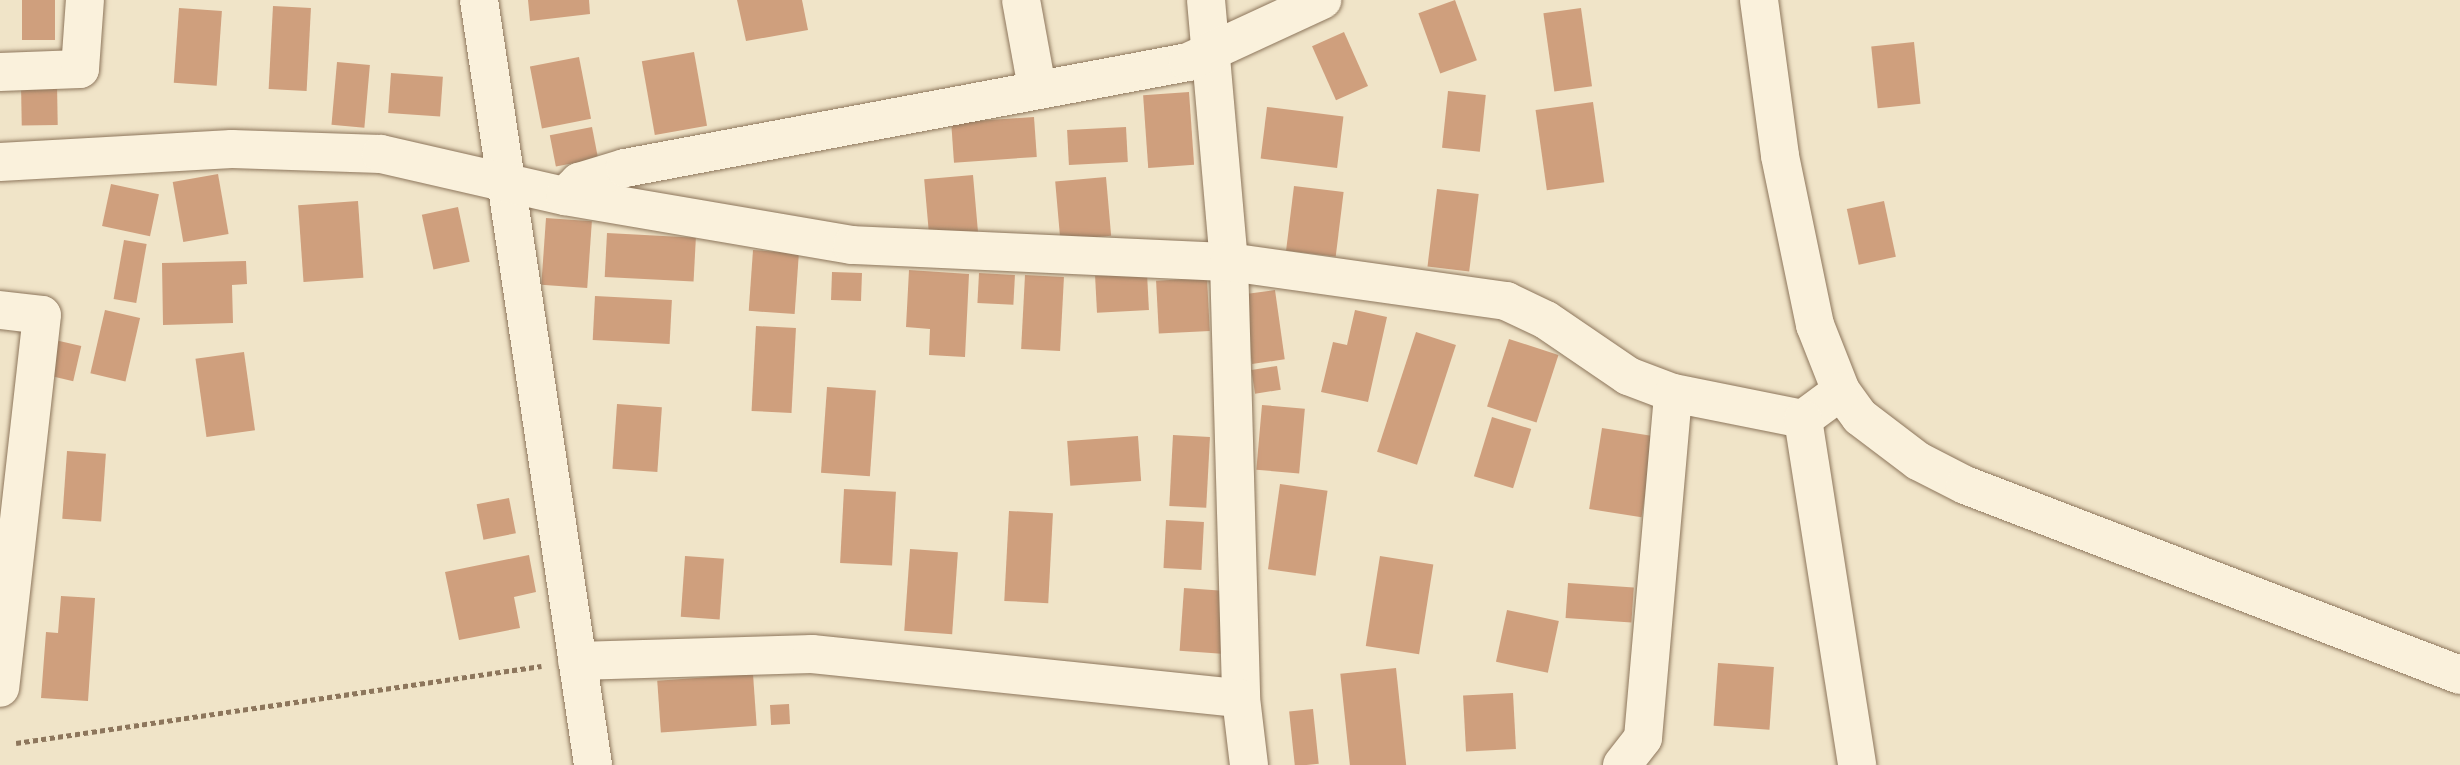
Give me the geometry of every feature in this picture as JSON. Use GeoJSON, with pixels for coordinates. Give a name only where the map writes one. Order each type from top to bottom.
{"type":"FeatureCollection","features":[{"type":"Feature","properties":{"kind":"street"},"geometry":{"type":"LineString","coordinates":[[0,72],[80,69],[85,0]]}},
{"type":"Feature","properties":{"kind":"street"},"geometry":{"type":"LineString","coordinates":[[479,0],[509,182],[593,765]]}},
{"type":"Feature","properties":{"kind":"street"},"geometry":{"type":"LineString","coordinates":[[1021,0],[1037,88]]}},
{"type":"Feature","properties":{"kind":"street"},"geometry":{"type":"LineString","coordinates":[[1206,0],[1229,262],[1241,698],[1249,765]]}},
{"type":"Feature","properties":{"kind":"street"},"geometry":{"type":"LineString","coordinates":[[565,196],[579,182],[625,168],[1037,88],[1188,62],[1322,0]]}},
{"type":"Feature","properties":{"kind":"street"},"geometry":{"type":"LineString","coordinates":[[1759,0],[1804,275],[1840,391],[1881,435],[1965,485],[2460,675]]}},
{"type":"Feature","properties":{"kind":"street"},"geometry":{"type":"LineString","coordinates":[[0,162],[232,149],[382,154],[565,196],[852,245],[1229,262],[1506,302],[1546,320],[1628,376],[1673,393],[1803,419],[1840,391]]}},
{"type":"Feature","properties":{"kind":"street"},"geometry":{"type":"LineString","coordinates":[[0,310],[42,315],[13,464],[0,688]]}},
{"type":"Feature","properties":{"kind":"street"},"geometry":{"type":"LineString","coordinates":[[1622,765],[1643,738],[1673,393]]}},
{"type":"Feature","properties":{"kind":"street"},"geometry":{"type":"LineString","coordinates":[[1803,419],[1857,765]]}},
{"type":"Feature","properties":{"kind":"street"},"geometry":{"type":"LineString","coordinates":[[577,661],[863,656],[1241,698]]}},
{"type":"Feature","properties":{"kind":"path"},"geometry":{"type":"LineString","coordinates":[[16,743],[577,661]]}},
{"type":"Feature","properties":{"kind":"building"},"geometry":{"type":"Polygon","coordinates":[[[22,0],[55,0],[55,40],[22,40],[22,0]]]}},
{"type":"Feature","properties":{"kind":"building"},"geometry":{"type":"Polygon","coordinates":[[[528,0],[589,0],[590,14],[530,21],[528,0]]]}},
{"type":"Feature","properties":{"kind":"building"},"geometry":{"type":"Polygon","coordinates":[[[737,0],[802,0],[808,30],[746,41],[737,0]]]}},
{"type":"Feature","properties":{"kind":"building"},"geometry":{"type":"Polygon","coordinates":[[[1455,0],[1477,60],[1440,73],[1418,13],[1455,0]]]}},
{"type":"Feature","properties":{"kind":"building"},"geometry":{"type":"Polygon","coordinates":[[[273,6],[311,8],[307,91],[269,89],[273,6]]]}},
{"type":"Feature","properties":{"kind":"building"},"geometry":{"type":"Polygon","coordinates":[[[179,8],[222,11],[217,86],[174,83],[179,8]]]}},
{"type":"Feature","properties":{"kind":"building"},"geometry":{"type":"Polygon","coordinates":[[[1581,8],[1592,86],[1554,92],[1543,13],[1581,8]]]}},
{"type":"Feature","properties":{"kind":"building"},"geometry":{"type":"Polygon","coordinates":[[[1344,32],[1368,86],[1336,100],[1312,46],[1344,32]]]}},
{"type":"Feature","properties":{"kind":"building"},"geometry":{"type":"Polygon","coordinates":[[[1914,42],[1920,104],[1878,108],[1871,46],[1914,42]]]}},
{"type":"Feature","properties":{"kind":"building"},"geometry":{"type":"Polygon","coordinates":[[[694,52],[707,126],[655,135],[642,61],[694,52]]]}},
{"type":"Feature","properties":{"kind":"building"},"geometry":{"type":"Polygon","coordinates":[[[579,57],[591,119],[542,128],[530,67],[579,57]]]}},
{"type":"Feature","properties":{"kind":"building"},"geometry":{"type":"Polygon","coordinates":[[[337,62],[370,65],[364,128],[332,125],[337,62]]]}},
{"type":"Feature","properties":{"kind":"building"},"geometry":{"type":"Polygon","coordinates":[[[391,73],[443,77],[440,117],[388,113],[391,73]]]}},
{"type":"Feature","properties":{"kind":"building"},"geometry":{"type":"Polygon","coordinates":[[[57,83],[58,125],[22,126],[21,84],[57,83]]]}},
{"type":"Feature","properties":{"kind":"building"},"geometry":{"type":"Polygon","coordinates":[[[1448,91],[1486,95],[1480,152],[1442,148],[1448,91]]]}},
{"type":"Feature","properties":{"kind":"building"},"geometry":{"type":"Polygon","coordinates":[[[1189,92],[1194,165],[1148,168],[1143,95],[1189,92]]]}},
{"type":"Feature","properties":{"kind":"building"},"geometry":{"type":"Polygon","coordinates":[[[1593,102],[1604,182],[1547,190],[1536,110],[1593,102]]]}},
{"type":"Feature","properties":{"kind":"building"},"geometry":{"type":"Polygon","coordinates":[[[1267,107],[1343,116],[1337,168],[1261,159],[1267,107]]]}},
{"type":"Feature","properties":{"kind":"building"},"geometry":{"type":"Polygon","coordinates":[[[1034,117],[1037,157],[954,163],[951,123],[1034,117]]]}},
{"type":"Feature","properties":{"kind":"building"},"geometry":{"type":"Polygon","coordinates":[[[592,127],[598,158],[556,167],[550,135],[592,127]]]}},
{"type":"Feature","properties":{"kind":"building"},"geometry":{"type":"Polygon","coordinates":[[[1126,127],[1128,162],[1069,165],[1067,130],[1126,127]]]}},
{"type":"Feature","properties":{"kind":"building"},"geometry":{"type":"Polygon","coordinates":[[[218,174],[229,234],[183,242],[173,182],[218,174]]]}},
{"type":"Feature","properties":{"kind":"building"},"geometry":{"type":"Polygon","coordinates":[[[973,175],[978,236],[930,240],[924,179],[973,175]]]}},
{"type":"Feature","properties":{"kind":"building"},"geometry":{"type":"Polygon","coordinates":[[[1106,177],[1111,236],[1060,240],[1055,181],[1106,177]]]}},
{"type":"Feature","properties":{"kind":"building"},"geometry":{"type":"Polygon","coordinates":[[[111,184],[159,194],[150,236],[102,226],[111,184]]]}},
{"type":"Feature","properties":{"kind":"building"},"geometry":{"type":"Polygon","coordinates":[[[1294,186],[1344,192],[1336,257],[1286,251],[1294,186]]]}},
{"type":"Feature","properties":{"kind":"building"},"geometry":{"type":"Polygon","coordinates":[[[1437,189],[1479,194],[1469,272],[1427,266],[1437,189]]]}},
{"type":"Feature","properties":{"kind":"building"},"geometry":{"type":"Polygon","coordinates":[[[358,201],[363,278],[304,282],[298,205],[358,201]]]}},
{"type":"Feature","properties":{"kind":"building"},"geometry":{"type":"Polygon","coordinates":[[[1884,201],[1896,257],[1859,265],[1847,209],[1884,201]]]}},
{"type":"Feature","properties":{"kind":"building"},"geometry":{"type":"Polygon","coordinates":[[[458,207],[470,262],[433,269],[422,215],[458,207]]]}},
{"type":"Feature","properties":{"kind":"building"},"geometry":{"type":"Polygon","coordinates":[[[546,218],[592,221],[587,288],[541,285],[546,218]]]}},
{"type":"Feature","properties":{"kind":"building"},"geometry":{"type":"Polygon","coordinates":[[[607,233],[696,238],[694,282],[605,277],[607,233]]]}},
{"type":"Feature","properties":{"kind":"building"},"geometry":{"type":"Polygon","coordinates":[[[124,240],[147,244],[136,303],[114,299],[124,240]]]}},
{"type":"Feature","properties":{"kind":"building"},"geometry":{"type":"Polygon","coordinates":[[[753,250],[799,253],[795,314],[749,311],[753,250]]]}},
{"type":"Feature","properties":{"kind":"building"},"geometry":{"type":"Polygon","coordinates":[[[246,261],[247,284],[232,285],[233,323],[163,325],[162,263],[246,261]]]}},
{"type":"Feature","properties":{"kind":"building"},"geometry":{"type":"Polygon","coordinates":[[[909,270],[969,274],[965,357],[929,355],[930,329],[906,327],[909,270]]]}},
{"type":"Feature","properties":{"kind":"building"},"geometry":{"type":"Polygon","coordinates":[[[832,272],[862,273],[861,301],[831,300],[832,272]]]}},
{"type":"Feature","properties":{"kind":"building"},"geometry":{"type":"Polygon","coordinates":[[[979,273],[1015,275],[1013,305],[977,303],[979,273]]]}},
{"type":"Feature","properties":{"kind":"building"},"geometry":{"type":"Polygon","coordinates":[[[1147,273],[1149,310],[1097,313],[1095,276],[1147,273]]]}},
{"type":"Feature","properties":{"kind":"building"},"geometry":{"type":"Polygon","coordinates":[[[1025,275],[1064,277],[1060,351],[1021,349],[1025,275]]]}},
{"type":"Feature","properties":{"kind":"building"},"geometry":{"type":"Polygon","coordinates":[[[1207,278],[1210,331],[1159,334],[1156,281],[1207,278]]]}},
{"type":"Feature","properties":{"kind":"building"},"geometry":{"type":"Polygon","coordinates":[[[1275,290],[1285,359],[1252,364],[1242,295],[1275,290]]]}},
{"type":"Feature","properties":{"kind":"building"},"geometry":{"type":"Polygon","coordinates":[[[595,296],[672,300],[670,344],[593,340],[595,296]]]}},
{"type":"Feature","properties":{"kind":"building"},"geometry":{"type":"Polygon","coordinates":[[[105,310],[140,318],[125,381],[90,373],[105,310]]]}},
{"type":"Feature","properties":{"kind":"building"},"geometry":{"type":"Polygon","coordinates":[[[1355,310],[1387,317],[1368,402],[1321,392],[1333,342],[1347,345],[1355,310]]]}},
{"type":"Feature","properties":{"kind":"building"},"geometry":{"type":"Polygon","coordinates":[[[756,326],[796,328],[791,413],[752,411],[756,326]]]}},
{"type":"Feature","properties":{"kind":"building"},"geometry":{"type":"Polygon","coordinates":[[[1416,332],[1456,345],[1417,465],[1377,452],[1416,332]]]}},
{"type":"Feature","properties":{"kind":"building"},"geometry":{"type":"Polygon","coordinates":[[[1509,339],[1558,355],[1537,423],[1487,407],[1509,339]]]}},
{"type":"Feature","properties":{"kind":"building"},"geometry":{"type":"Polygon","coordinates":[[[55,340],[81,346],[73,381],[47,375],[55,340]]]}},
{"type":"Feature","properties":{"kind":"building"},"geometry":{"type":"Polygon","coordinates":[[[244,352],[255,430],[206,437],[195,359],[244,352]]]}},
{"type":"Feature","properties":{"kind":"building"},"geometry":{"type":"Polygon","coordinates":[[[1277,366],[1281,390],[1255,394],[1251,370],[1277,366]]]}},
{"type":"Feature","properties":{"kind":"building"},"geometry":{"type":"Polygon","coordinates":[[[827,387],[876,390],[870,476],[821,473],[827,387]]]}},
{"type":"Feature","properties":{"kind":"building"},"geometry":{"type":"Polygon","coordinates":[[[617,404],[662,407],[657,472],[612,469],[617,404]]]}},
{"type":"Feature","properties":{"kind":"building"},"geometry":{"type":"Polygon","coordinates":[[[1262,405],[1305,409],[1299,474],[1256,470],[1262,405]]]}},
{"type":"Feature","properties":{"kind":"building"},"geometry":{"type":"Polygon","coordinates":[[[1492,417],[1531,429],[1513,488],[1474,476],[1492,417]]]}},
{"type":"Feature","properties":{"kind":"building"},"geometry":{"type":"Polygon","coordinates":[[[1602,428],[1654,436],[1642,517],[1589,509],[1602,428]]]}},
{"type":"Feature","properties":{"kind":"building"},"geometry":{"type":"Polygon","coordinates":[[[1173,435],[1210,437],[1206,508],[1169,506],[1173,435]]]}},
{"type":"Feature","properties":{"kind":"building"},"geometry":{"type":"Polygon","coordinates":[[[1138,436],[1141,481],[1070,486],[1067,441],[1138,436]]]}},
{"type":"Feature","properties":{"kind":"building"},"geometry":{"type":"Polygon","coordinates":[[[67,451],[106,454],[101,522],[62,519],[67,451]]]}},
{"type":"Feature","properties":{"kind":"building"},"geometry":{"type":"Polygon","coordinates":[[[1280,484],[1328,491],[1316,576],[1268,569],[1280,484]]]}},
{"type":"Feature","properties":{"kind":"building"},"geometry":{"type":"Polygon","coordinates":[[[844,489],[896,492],[892,566],[840,563],[844,489]]]}},
{"type":"Feature","properties":{"kind":"building"},"geometry":{"type":"Polygon","coordinates":[[[509,498],[516,533],[483,540],[477,504],[509,498]]]}},
{"type":"Feature","properties":{"kind":"building"},"geometry":{"type":"Polygon","coordinates":[[[1009,511],[1053,513],[1048,603],[1004,601],[1009,511]]]}},
{"type":"Feature","properties":{"kind":"building"},"geometry":{"type":"Polygon","coordinates":[[[1166,520],[1204,522],[1201,570],[1163,568],[1166,520]]]}},
{"type":"Feature","properties":{"kind":"building"},"geometry":{"type":"Polygon","coordinates":[[[910,549],[958,552],[952,634],[904,631],[910,549]]]}},
{"type":"Feature","properties":{"kind":"building"},"geometry":{"type":"Polygon","coordinates":[[[529,555],[536,592],[514,597],[520,628],[459,640],[445,572],[529,555]]]}},
{"type":"Feature","properties":{"kind":"building"},"geometry":{"type":"Polygon","coordinates":[[[685,556],[724,559],[720,620],[681,617],[685,556]]]}},
{"type":"Feature","properties":{"kind":"building"},"geometry":{"type":"Polygon","coordinates":[[[1380,556],[1433,564],[1419,654],[1366,646],[1380,556]]]}},
{"type":"Feature","properties":{"kind":"building"},"geometry":{"type":"Polygon","coordinates":[[[1568,583],[1634,588],[1631,623],[1566,618],[1568,583]]]}},
{"type":"Feature","properties":{"kind":"building"},"geometry":{"type":"Polygon","coordinates":[[[1184,588],[1226,591],[1222,654],[1180,651],[1184,588]]]}},
{"type":"Feature","properties":{"kind":"building"},"geometry":{"type":"Polygon","coordinates":[[[61,596],[95,598],[88,701],[41,698],[46,632],[58,633],[61,596]]]}},
{"type":"Feature","properties":{"kind":"building"},"geometry":{"type":"Polygon","coordinates":[[[1507,610],[1559,621],[1548,673],[1496,662],[1507,610]]]}},
{"type":"Feature","properties":{"kind":"building"},"geometry":{"type":"Polygon","coordinates":[[[1718,663],[1774,667],[1769,730],[1714,726],[1718,663]]]}},
{"type":"Feature","properties":{"kind":"building"},"geometry":{"type":"Polygon","coordinates":[[[1396,668],[1406,765],[1350,765],[1340,674],[1396,668]]]}},
{"type":"Feature","properties":{"kind":"building"},"geometry":{"type":"Polygon","coordinates":[[[753,674],[757,726],[661,733],[657,681],[753,674]]]}},
{"type":"Feature","properties":{"kind":"building"},"geometry":{"type":"Polygon","coordinates":[[[1513,693],[1516,749],[1466,752],[1463,696],[1513,693]]]}},
{"type":"Feature","properties":{"kind":"building"},"geometry":{"type":"Polygon","coordinates":[[[789,704],[790,724],[771,725],[770,705],[789,704]]]}},
{"type":"Feature","properties":{"kind":"building"},"geometry":{"type":"Polygon","coordinates":[[[1313,709],[1319,764],[1295,765],[1289,712],[1313,709]]]}}]}
